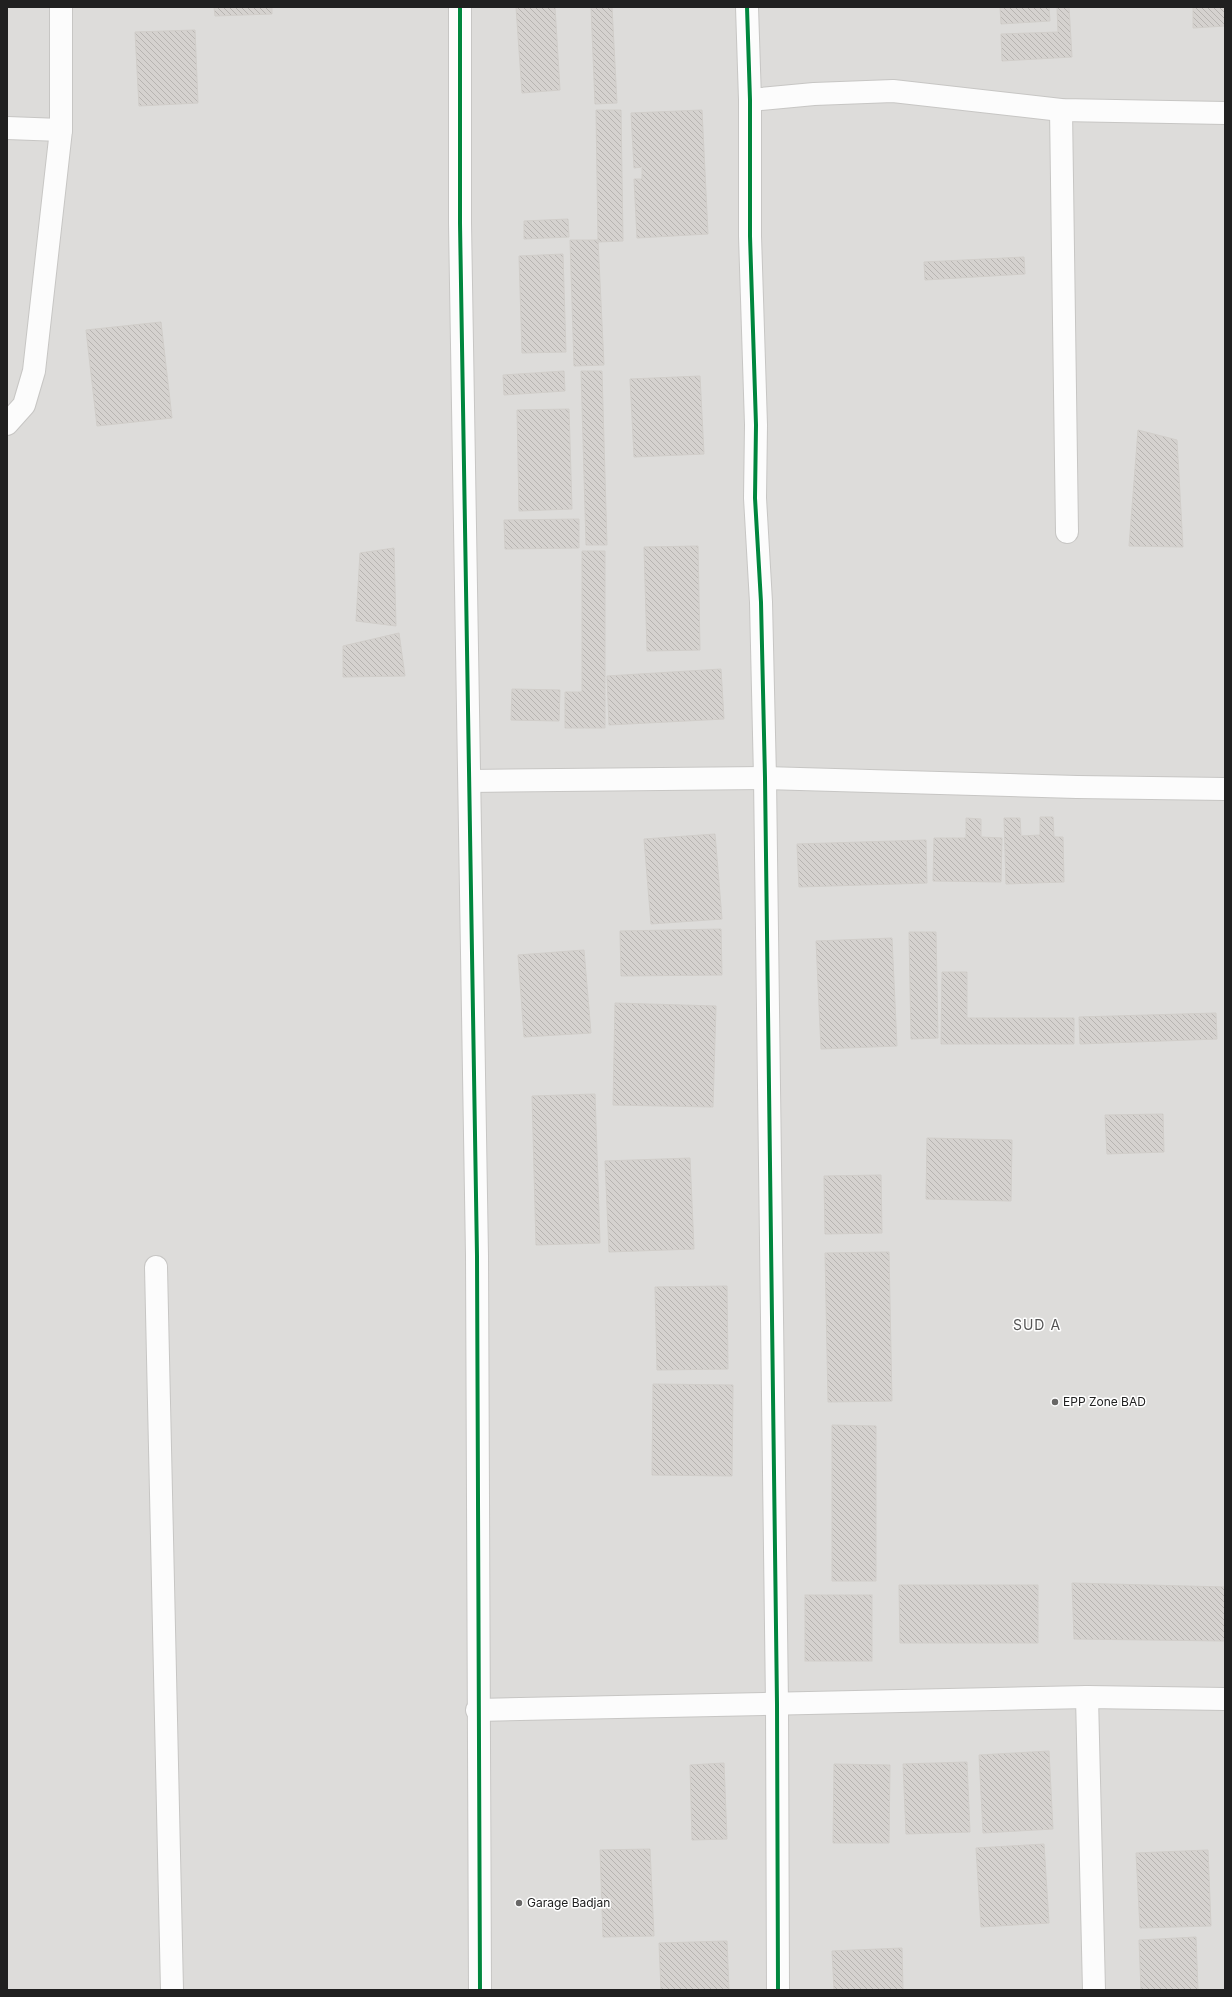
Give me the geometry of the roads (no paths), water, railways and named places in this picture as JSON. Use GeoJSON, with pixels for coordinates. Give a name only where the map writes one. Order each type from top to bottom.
{"type":"FeatureCollection","features":[{"type":"Feature","properties":{"kind":"street"},"geometry":{"type":"LineString","coordinates":[[7,424],[24,405],[34,371],[61,130],[61,7]]}},
{"type":"Feature","properties":{"kind":"street"},"geometry":{"type":"LineString","coordinates":[[460,7],[460,231],[470,781],[476,1256],[477,1710],[480,1990]]}},
{"type":"Feature","properties":{"kind":"street"},"geometry":{"type":"LineString","coordinates":[[747,7],[750,100],[750,236],[756,425],[755,498],[761,602],[765,778],[777,1704],[778,1990]]}},
{"type":"Feature","properties":{"kind":"street"},"geometry":{"type":"LineString","coordinates":[[750,100],[814,94],[893,91],[1060,110],[1225,113]]}},
{"type":"Feature","properties":{"kind":"street"},"geometry":{"type":"LineString","coordinates":[[1060,110],[1067,532]]}},
{"type":"Feature","properties":{"kind":"street"},"geometry":{"type":"LineString","coordinates":[[7,128],[61,130]]}},
{"type":"Feature","properties":{"kind":"street"},"geometry":{"type":"LineString","coordinates":[[470,781],[765,778],[1225,789]]}},
{"type":"Feature","properties":{"kind":"street"},"geometry":{"type":"LineString","coordinates":[[156,1268],[172,1990]]}},
{"type":"Feature","properties":{"kind":"street"},"geometry":{"type":"LineString","coordinates":[[477,1710],[1087,1697],[1225,1699]]}},
{"type":"Feature","properties":{"kind":"street"},"geometry":{"type":"LineString","coordinates":[[1087,1697],[1094,1990]]}},
{"type":"Feature","properties":{"kind":"place","name":"EPP Zone BAD"},"geometry":{"type":"Point","coordinates":[1055,1402]}},
{"type":"Feature","properties":{"kind":"place","name":"Garage Badjan"},"geometry":{"type":"Point","coordinates":[519,1903]}},
{"type":"Feature","properties":{"kind":"district","name":"SUD A"},"geometry":{"type":"Point","coordinates":[1037,1325]}}]}
